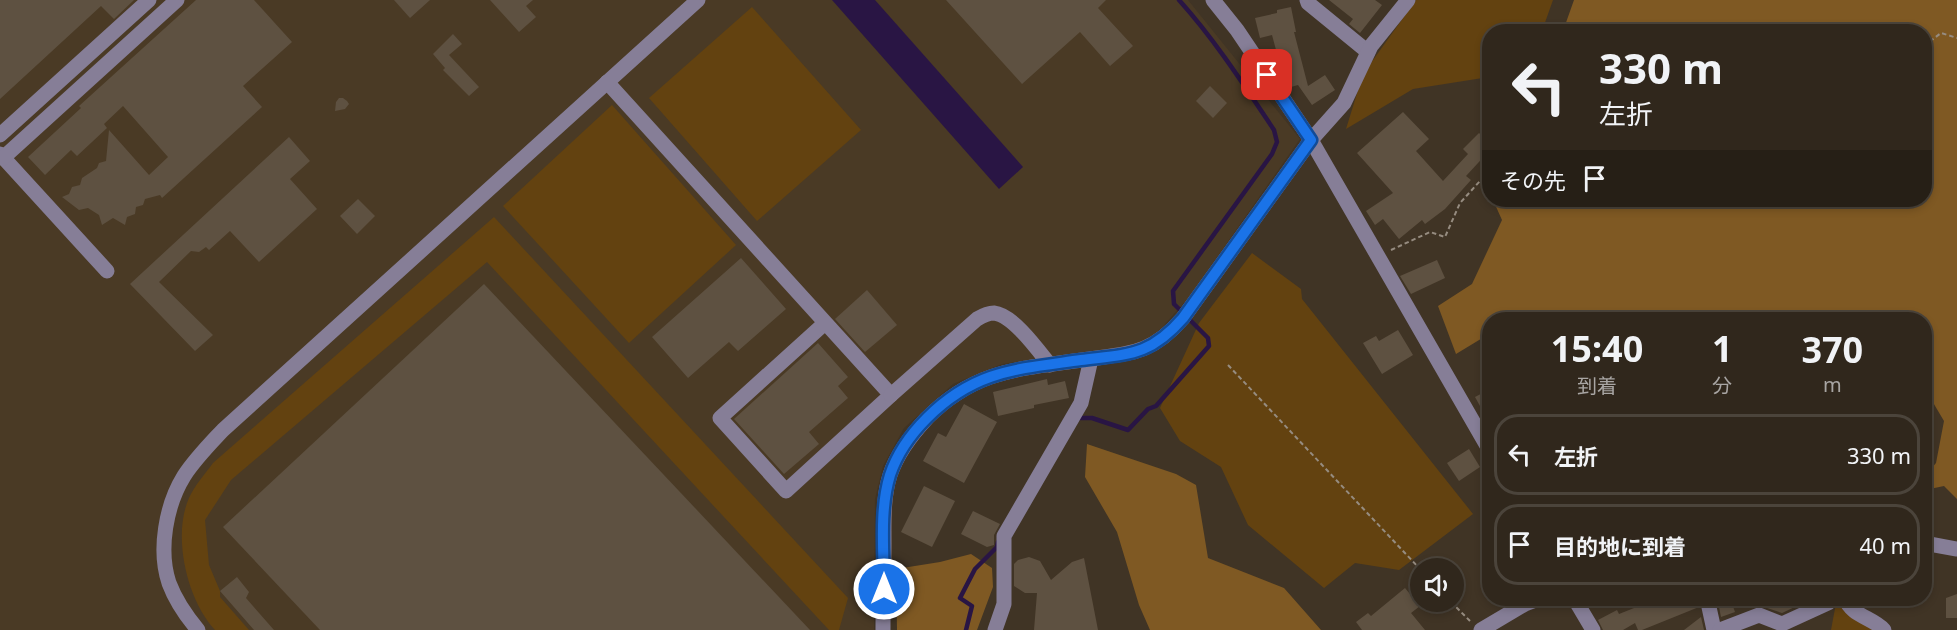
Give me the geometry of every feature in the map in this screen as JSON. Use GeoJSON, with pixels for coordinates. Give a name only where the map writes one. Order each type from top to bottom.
{"type":"FeatureCollection","features":[{"type":"Feature","properties":{"kind":"street"},"geometry":{"type":"LineString","coordinates":[[0,135],[149,0]]}},
{"type":"Feature","properties":{"kind":"street"},"geometry":{"type":"LineString","coordinates":[[107,271],[2,156],[177,0]]}},
{"type":"Feature","properties":{"kind":"street"},"geometry":{"type":"LineString","coordinates":[[198,630],[189,619],[169,583],[165,560],[165,533],[169,508],[183,477],[223,430],[698,0]]}},
{"type":"Feature","properties":{"kind":"street"},"geometry":{"type":"LineString","coordinates":[[1213,0],[1237,30],[1311,140],[1482,438]]}},
{"type":"Feature","properties":{"kind":"street"},"geometry":{"type":"LineString","coordinates":[[1307,0],[1368,52]]}},
{"type":"Feature","properties":{"kind":"street"},"geometry":{"type":"LineString","coordinates":[[883,630],[884,507],[890,475],[902,449],[919,427],[942,404],[967,386],[1017,369],[1133,353],[1154,345],[1169,334],[1183,318],[1311,140],[1344,103],[1368,52],[1408,0]]}},
{"type":"Feature","properties":{"kind":"street"},"geometry":{"type":"LineString","coordinates":[[607,82],[891,395]]}},
{"type":"Feature","properties":{"kind":"street"},"geometry":{"type":"LineString","coordinates":[[825,323],[720,418],[786,491],[976,319],[986,314],[995,313],[1004,316],[1050,364]]}},
{"type":"Feature","properties":{"kind":"street"},"geometry":{"type":"LineString","coordinates":[[995,630],[1004,604],[1004,536],[1081,403],[1091,359]]}},
{"type":"Feature","properties":{"kind":"street"},"geometry":{"type":"LineString","coordinates":[[1932,544],[1957,549]]}},
{"type":"Feature","properties":{"kind":"street"},"geometry":{"type":"LineString","coordinates":[[1476,626],[1521,606]]}},
{"type":"Feature","properties":{"kind":"street"},"geometry":{"type":"LineString","coordinates":[[1579,606],[1593,630]]}},
{"type":"Feature","properties":{"kind":"street"},"geometry":{"type":"LineString","coordinates":[[1709,606],[1714,630]]}},
{"type":"Feature","properties":{"kind":"street"},"geometry":{"type":"LineString","coordinates":[[1720,630],[1759,615],[1782,624],[1821,606]]}},
{"type":"Feature","properties":{"kind":"street"},"geometry":{"type":"LineString","coordinates":[[1849,606],[1851,610],[1871,620],[1884,630]]}},
{"type":"Feature","properties":{"kind":"path"},"geometry":{"type":"LineString","coordinates":[[1932,40],[1941,33],[1957,38]]}},
{"type":"Feature","properties":{"kind":"path"},"geometry":{"type":"LineString","coordinates":[[1378,257],[1430,232],[1445,237],[1460,203],[1482,179]]}},
{"type":"Feature","properties":{"kind":"path"},"geometry":{"type":"LineString","coordinates":[[1228,365],[1410,558]]}},
{"type":"Feature","properties":{"kind":"path"},"geometry":{"type":"LineString","coordinates":[[1461,612],[1476,626]]}},
{"type":"Feature","properties":{"kind":"shaded area"},"geometry":{"type":"Polygon","coordinates":[[[0,0],[1188,0],[1300,139],[1189,297],[1157,333],[1137,345],[1002,364],[953,384],[904,428],[883,466],[875,499],[874,630],[0,630],[0,0]]]}},
{"type":"Feature","properties":{"kind":"shaded area"},"geometry":{"type":"Polygon","coordinates":[[[832,0],[875,0],[1023,167],[999,189],[832,0]]]}},
{"type":"Feature","properties":{"kind":"shaded area"},"geometry":{"type":"Polygon","coordinates":[[[1416,0],[1553,0],[1544,24],[1482,24],[1482,78],[1413,89],[1346,129],[1363,74],[1416,0]]]}},
{"type":"Feature","properties":{"kind":"shaded area"},"geometry":{"type":"Polygon","coordinates":[[[1574,0],[1957,0],[1957,499],[1944,486],[1932,489],[1932,468],[1936,463],[1944,421],[1932,401],[1932,312],[1482,312],[1482,338],[1456,354],[1438,306],[1472,284],[1502,220],[1496,207],[1932,207],[1932,24],[1565,24],[1574,0]]]}},
{"type":"Feature","properties":{"kind":"shaded area"},"geometry":{"type":"Polygon","coordinates":[[[752,7],[861,130],[757,221],[649,98],[752,7]]]}},
{"type":"Feature","properties":{"kind":"shaded area"},"geometry":{"type":"Polygon","coordinates":[[[612,105],[736,245],[629,343],[503,206],[612,105]]]}},
{"type":"Feature","properties":{"kind":"shaded area"},"geometry":{"type":"Polygon","coordinates":[[[494,217],[848,598],[839,630],[829,630],[487,262],[231,480],[205,520],[209,565],[220,591],[220,597],[249,630],[215,630],[205,617],[190,585],[182,549],[184,513],[197,484],[213,463],[494,217]]]}},
{"type":"Feature","properties":{"kind":"shaded area"},"geometry":{"type":"Polygon","coordinates":[[[1252,253],[1301,289],[1302,299],[1473,514],[1415,558],[1410,558],[1410,562],[1399,570],[1355,563],[1324,588],[1248,525],[1221,467],[1180,441],[1160,408],[1199,323],[1252,253]]]}},
{"type":"Feature","properties":{"kind":"shaded area"},"geometry":{"type":"Polygon","coordinates":[[[1087,444],[1176,474],[1196,485],[1208,558],[1284,588],[1321,630],[1150,630],[1139,605],[1117,532],[1085,477],[1087,444]]]}},
{"type":"Feature","properties":{"kind":"shaded area"},"geometry":{"type":"Polygon","coordinates":[[[971,554],[992,568],[993,587],[977,630],[897,630],[896,569],[971,554]]]}},
{"type":"Feature","properties":{"kind":"shaded area"},"geometry":{"type":"Polygon","coordinates":[[[1836,606],[1851,606],[1874,630],[1831,630],[1836,606]]]}},
{"type":"Feature","properties":{"kind":"building"},"geometry":{"type":"Polygon","coordinates":[[[0,0],[134,0],[114,19],[101,6],[0,99],[0,0]]]}},
{"type":"Feature","properties":{"kind":"building"},"geometry":{"type":"Polygon","coordinates":[[[196,0],[254,0],[292,42],[243,86],[262,107],[162,198],[160,195],[145,199],[143,205],[136,207],[135,214],[127,217],[125,225],[113,218],[102,225],[99,215],[88,208],[79,210],[62,197],[69,194],[72,187],[80,185],[82,178],[97,168],[99,163],[106,161],[109,130],[149,175],[168,157],[123,106],[104,124],[107,128],[77,156],[71,150],[45,175],[28,157],[81,108],[79,106],[196,0]]]}},
{"type":"Feature","properties":{"kind":"building"},"geometry":{"type":"Polygon","coordinates":[[[394,0],[430,0],[410,18],[394,0]]]}},
{"type":"Feature","properties":{"kind":"building"},"geometry":{"type":"Polygon","coordinates":[[[490,0],[533,0],[526,6],[536,17],[519,32],[490,0]]]}},
{"type":"Feature","properties":{"kind":"building"},"geometry":{"type":"Polygon","coordinates":[[[946,0],[1106,0],[1098,8],[1133,46],[1110,66],[1080,32],[1022,84],[946,0]]]}},
{"type":"Feature","properties":{"kind":"building"},"geometry":{"type":"Polygon","coordinates":[[[1329,0],[1375,0],[1382,5],[1360,33],[1349,24],[1353,19],[1329,0]]]}},
{"type":"Feature","properties":{"kind":"building"},"geometry":{"type":"Polygon","coordinates":[[[1291,7],[1296,32],[1294,32],[1308,86],[1325,75],[1335,90],[1312,105],[1298,85],[1291,87],[1282,61],[1279,61],[1272,35],[1260,38],[1255,18],[1291,7]]]}},
{"type":"Feature","properties":{"kind":"building"},"geometry":{"type":"Polygon","coordinates":[[[453,34],[462,44],[449,55],[479,87],[469,96],[443,70],[445,68],[433,54],[453,34]]]}},
{"type":"Feature","properties":{"kind":"building"},"geometry":{"type":"Polygon","coordinates":[[[1210,86],[1227,103],[1213,118],[1196,101],[1210,86]]]}},
{"type":"Feature","properties":{"kind":"building"},"geometry":{"type":"Polygon","coordinates":[[[339,98],[343,98],[349,104],[345,109],[335,111],[336,102],[339,98]]]}},
{"type":"Feature","properties":{"kind":"building"},"geometry":{"type":"Polygon","coordinates":[[[1403,112],[1429,139],[1416,151],[1443,181],[1468,154],[1463,149],[1479,133],[1482,136],[1482,159],[1466,176],[1471,180],[1445,209],[1425,224],[1422,220],[1399,239],[1383,219],[1375,225],[1366,211],[1393,193],[1357,153],[1403,112]]]}},
{"type":"Feature","properties":{"kind":"building"},"geometry":{"type":"Polygon","coordinates":[[[289,137],[310,161],[290,179],[317,209],[259,262],[230,231],[209,250],[206,247],[199,252],[191,251],[159,282],[213,335],[195,351],[130,284],[289,137]]]}},
{"type":"Feature","properties":{"kind":"building"},"geometry":{"type":"Polygon","coordinates":[[[358,199],[375,216],[357,234],[340,216],[358,199]]]}},
{"type":"Feature","properties":{"kind":"building"},"geometry":{"type":"Polygon","coordinates":[[[741,258],[786,309],[738,351],[729,342],[688,378],[652,337],[741,258]]]}},
{"type":"Feature","properties":{"kind":"building"},"geometry":{"type":"Polygon","coordinates":[[[1437,260],[1445,278],[1411,294],[1400,276],[1437,260]]]}},
{"type":"Feature","properties":{"kind":"building"},"geometry":{"type":"Polygon","coordinates":[[[484,284],[810,630],[320,630],[223,527],[484,284]]]}},
{"type":"Feature","properties":{"kind":"building"},"geometry":{"type":"Polygon","coordinates":[[[867,290],[897,325],[865,352],[835,319],[867,290]]]}},
{"type":"Feature","properties":{"kind":"building"},"geometry":{"type":"Polygon","coordinates":[[[1398,330],[1413,355],[1382,374],[1363,343],[1376,336],[1379,341],[1398,330]]]}},
{"type":"Feature","properties":{"kind":"building"},"geometry":{"type":"Polygon","coordinates":[[[818,343],[848,377],[838,386],[848,398],[809,432],[819,444],[784,474],[734,419],[818,343]]]}},
{"type":"Feature","properties":{"kind":"building"},"geometry":{"type":"Polygon","coordinates":[[[1047,379],[1048,385],[1065,381],[1069,398],[1034,405],[1034,408],[998,416],[993,392],[1047,379]]]}},
{"type":"Feature","properties":{"kind":"building"},"geometry":{"type":"Polygon","coordinates":[[[1482,393],[1482,410],[1475,397],[1482,393]]]}},
{"type":"Feature","properties":{"kind":"building"},"geometry":{"type":"Polygon","coordinates":[[[964,404],[997,422],[964,483],[923,461],[938,433],[946,437],[964,404]]]}},
{"type":"Feature","properties":{"kind":"building"},"geometry":{"type":"Polygon","coordinates":[[[1469,449],[1480,467],[1459,481],[1447,463],[1469,449]]]}},
{"type":"Feature","properties":{"kind":"building"},"geometry":{"type":"Polygon","coordinates":[[[924,486],[955,501],[932,547],[901,532],[924,486]]]}},
{"type":"Feature","properties":{"kind":"building"},"geometry":{"type":"Polygon","coordinates":[[[973,511],[1000,524],[994,535],[994,545],[987,547],[961,534],[973,511]]]}},
{"type":"Feature","properties":{"kind":"building"},"geometry":{"type":"Polygon","coordinates":[[[1029,557],[1040,561],[1051,580],[1072,562],[1084,558],[1098,630],[1034,630],[1037,593],[1025,593],[1014,586],[1014,564],[1018,560],[1029,557]]]}},
{"type":"Feature","properties":{"kind":"building"},"geometry":{"type":"Polygon","coordinates":[[[237,577],[249,592],[246,598],[274,630],[254,630],[220,591],[237,577]]]}},
{"type":"Feature","properties":{"kind":"building"},"geometry":{"type":"Polygon","coordinates":[[[1405,588],[1410,594],[1410,612],[1425,630],[1362,630],[1356,622],[1368,613],[1371,616],[1405,588]]]}},
{"type":"Feature","properties":{"kind":"building"},"geometry":{"type":"Polygon","coordinates":[[[1957,594],[1957,618],[1946,618],[1946,598],[1957,594]]]}},
{"type":"Feature","properties":{"kind":"building"},"geometry":{"type":"Polygon","coordinates":[[[1639,606],[1699,607],[1642,630],[1638,630],[1635,623],[1623,630],[1603,630],[1598,620],[1617,610],[1619,614],[1639,606]]]}},
{"type":"Feature","properties":{"kind":"building"},"geometry":{"type":"Polygon","coordinates":[[[1719,606],[1733,606],[1735,612],[1721,617],[1719,606]]]}},
{"type":"Feature","properties":{"kind":"building"},"geometry":{"type":"Polygon","coordinates":[[[1766,606],[1797,606],[1782,613],[1766,606]]]}},
{"type":"Feature","properties":{"kind":"building"},"geometry":{"type":"Polygon","coordinates":[[[1701,617],[1704,630],[1684,630],[1701,617]]]}},
{"type":"Feature","properties":{"kind":"waterway"},"geometry":{"type":"LineString","coordinates":[[1077,418],[1092,418],[1128,430],[1148,409],[1156,406],[1209,346],[1208,338],[1174,304],[1173,291],[1272,154],[1277,142],[1274,130],[1240,80],[1205,31],[1179,0]]}},
{"type":"Feature","properties":{"kind":"waterway"},"geometry":{"type":"LineString","coordinates":[[966,630],[972,606],[960,598],[975,569],[997,547],[998,542]]}},
{"type":"Feature","properties":{"kind":"route"},"geometry":{"type":"LineString","coordinates":[[884,589],[884,507],[890,475],[902,449],[919,427],[942,404],[967,386],[1017,369],[1133,353],[1154,345],[1169,334],[1183,318],[1311,140],[1267,75]]}}]}
